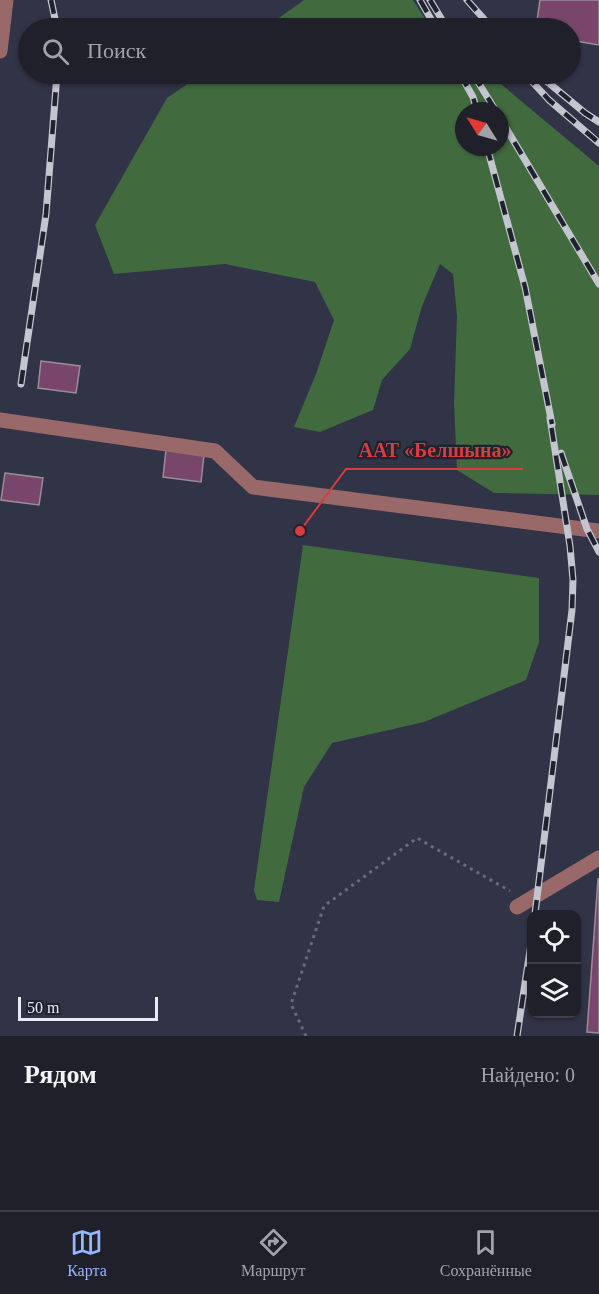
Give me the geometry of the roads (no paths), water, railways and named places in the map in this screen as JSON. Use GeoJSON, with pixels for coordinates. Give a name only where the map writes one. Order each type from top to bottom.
{"type":"FeatureCollection","features":[{"type":"Feature","properties":{"kind":"lane"},"geometry":{"type":"LineString","coordinates":[[0,51],[6,0]]}},
{"type":"Feature","properties":{"kind":"lane"},"geometry":{"type":"LineString","coordinates":[[0,420],[215,451],[253,486],[599,531]]}},
{"type":"Feature","properties":{"kind":"lane"},"geometry":{"type":"LineString","coordinates":[[522,904],[599,858]]}},
{"type":"Feature","properties":{"kind":"railway"},"geometry":{"type":"LineString","coordinates":[[51,0],[55,18]]}},
{"type":"Feature","properties":{"kind":"railway"},"geometry":{"type":"LineString","coordinates":[[420,0],[430,18]]}},
{"type":"Feature","properties":{"kind":"railway"},"geometry":{"type":"LineString","coordinates":[[430,0],[441,18]]}},
{"type":"Feature","properties":{"kind":"railway"},"geometry":{"type":"LineString","coordinates":[[467,0],[483,18]]}},
{"type":"Feature","properties":{"kind":"railway"},"geometry":{"type":"LineString","coordinates":[[21,384],[46,214],[56,84]]}},
{"type":"Feature","properties":{"kind":"railway"},"geometry":{"type":"LineString","coordinates":[[466,84],[474,102]]}},
{"type":"Feature","properties":{"kind":"railway"},"geometry":{"type":"LineString","coordinates":[[479,84],[490,102]]}},
{"type":"Feature","properties":{"kind":"railway"},"geometry":{"type":"LineString","coordinates":[[534,84],[549,100],[599,143]]}},
{"type":"Feature","properties":{"kind":"railway"},"geometry":{"type":"LineString","coordinates":[[550,84],[599,122]]}},
{"type":"Feature","properties":{"kind":"railway"},"geometry":{"type":"LineString","coordinates":[[509,133],[599,284]]}},
{"type":"Feature","properties":{"kind":"railway"},"geometry":{"type":"LineString","coordinates":[[489,156],[525,287],[552,424]]}},
{"type":"Feature","properties":{"kind":"railway"},"geometry":{"type":"LineString","coordinates":[[535,910],[572,610],[573,580],[570,546],[550,418]]}},
{"type":"Feature","properties":{"kind":"railway"},"geometry":{"type":"LineString","coordinates":[[561,453],[587,529],[599,552]]}},
{"type":"Feature","properties":{"kind":"railway"},"geometry":{"type":"LineString","coordinates":[[517,1036],[528,964]]}},
{"type":"Feature","properties":{"kind":"place","name":"ААТ «Белшына»"},"geometry":{"type":"Point","coordinates":[300,531]}}]}
